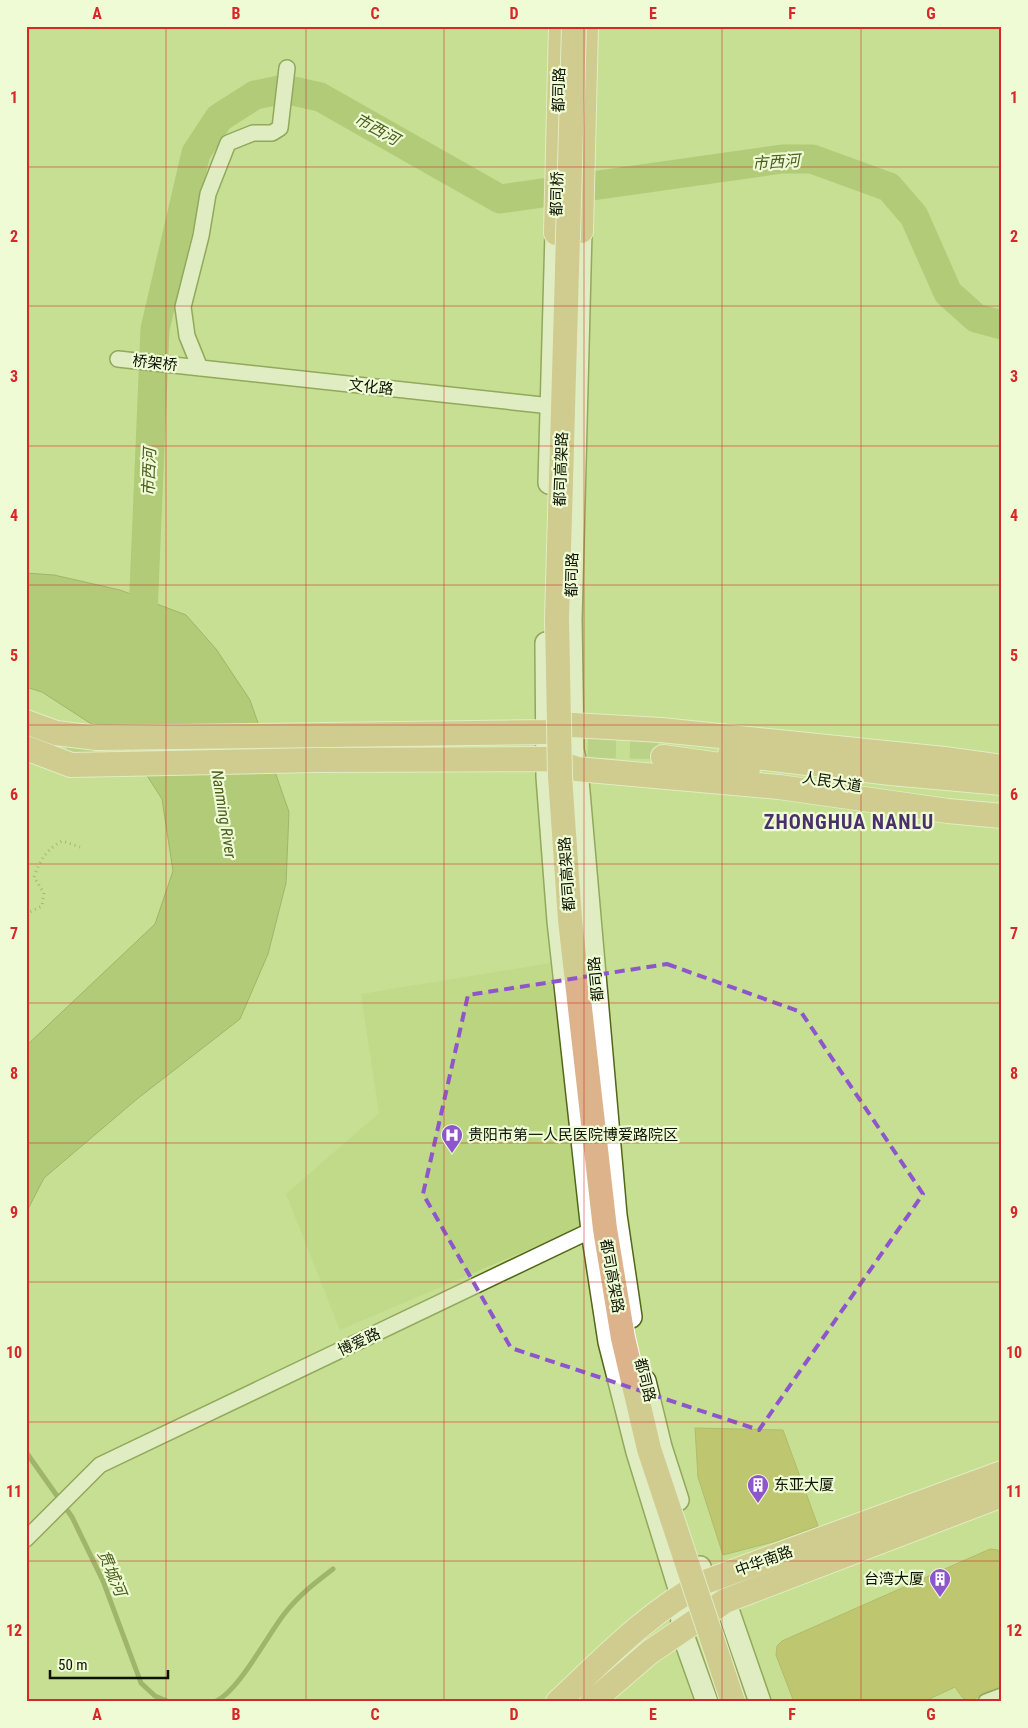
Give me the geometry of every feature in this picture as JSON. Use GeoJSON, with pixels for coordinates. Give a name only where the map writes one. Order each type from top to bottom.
{"type":"FeatureCollection","features":[{"type":"Feature","properties":{"kind":"main road","name":"都司路"},"geometry":{"type":"LineString","coordinates":[[558,154],[561,26]]}},
{"type":"Feature","properties":{"kind":"main road","name":"都司高架路"},"geometry":{"type":"LineString","coordinates":[[574,26],[557,619],[560,776],[570,920],[605,1230],[623,1338],[649,1449],[733,1702]]}},
{"type":"Feature","properties":{"kind":"main road","name":"都司路"},"geometry":{"type":"LineString","coordinates":[[582,153],[586,26]]}},
{"type":"Feature","properties":{"kind":"main road","name":"都司桥"},"geometry":{"type":"LineString","coordinates":[[581,231],[582,153]]}},
{"type":"Feature","properties":{"kind":"main road","name":"都司桥"},"geometry":{"type":"LineString","coordinates":[[556,233],[558,154]]}},
{"type":"Feature","properties":{"kind":"main road","name":"都司路"},"geometry":{"type":"LineString","coordinates":[[581,231],[570,620],[572,725],[616,1215],[634,1336],[661,1447],[705,1582],[725,1601],[760,1702]]}},
{"type":"Feature","properties":{"kind":"main road","name":"都司路"},"geometry":{"type":"LineString","coordinates":[[556,233],[546,618],[547,759],[558,921],[592,1231],[611,1351],[637,1452],[682,1594],[682,1632],[707,1702]]}},
{"type":"Feature","properties":{"kind":"main road"},"geometry":{"type":"LineString","coordinates":[[26,722],[56,733],[97,738],[547,759],[577,769],[779,787],[948,811],[1002,816]]}},
{"type":"Feature","properties":{"kind":"main road"},"geometry":{"type":"LineString","coordinates":[[26,748],[71,765],[547,732],[572,725],[661,730],[944,759],[1002,767]]}},
{"type":"Feature","properties":{"kind":"main road","name":"人民大道"},"geometry":{"type":"LineString","coordinates":[[1002,783],[664,751],[873,788],[1002,800]]}},
{"type":"Feature","properties":{"kind":"main road","name":"中华南路"},"geometry":{"type":"LineString","coordinates":[[558,1702],[638,1627],[682,1594],[705,1582],[1002,1473]]}},
{"type":"Feature","properties":{"kind":"main road","name":"中华南路"},"geometry":{"type":"LineString","coordinates":[[592,1702],[650,1652],[725,1601],[1002,1495]]}},
{"type":"Feature","properties":{"kind":"street"},"geometry":{"type":"LineString","coordinates":[[195,368],[187,336],[183,306],[201,236],[208,194],[228,143],[253,133],[272,133],[280,128],[287,68]]}},
{"type":"Feature","properties":{"kind":"street","name":"桥架桥"},"geometry":{"type":"LineString","coordinates":[[118,359],[195,368]]}},
{"type":"Feature","properties":{"kind":"street","name":"文化路"},"geometry":{"type":"LineString","coordinates":[[195,368],[551,406]]}},
{"type":"Feature","properties":{"kind":"street","name":"博爱路"},"geometry":{"type":"LineString","coordinates":[[26,1539],[100,1465],[592,1231],[616,1215]]}},
{"type":"Feature","properties":{"kind":"street"},"geometry":{"type":"LineString","coordinates":[[986,1702],[1002,1696]]}},
{"type":"Feature","properties":{"kind":"path"},"geometry":{"type":"LineString","coordinates":[[26,914],[42,906],[44,893],[34,877],[38,864],[48,849],[62,841],[80,846]]}},
{"type":"Feature","properties":{"kind":"highlighted area"},"geometry":{"type":"Polygon","coordinates":[[[667,964],[801,1012],[923,1194],[759,1430],[511,1348],[423,1194],[468,995],[667,964]]]}},
{"type":"Feature","properties":{"kind":"shaded area","name":"贵阳市第一人民医院博爱路院区"},"geometry":{"type":"Polygon","coordinates":[[[550,963],[581,1227],[340,1330],[286,1194],[379,1113],[361,994],[550,963]]]}},
{"type":"Feature","properties":{"kind":"water","name":"Nanming River"},"geometry":{"type":"Polygon","coordinates":[[[26,573],[54,575],[120,590],[186,615],[216,649],[250,700],[289,812],[286,883],[268,954],[240,1019],[137,1099],[44,1178],[26,1213],[26,1046],[155,924],[173,871],[162,799],[130,749],[42,692],[26,687],[26,573]]]}},
{"type":"Feature","properties":{"kind":"building","name":"东亚大厦"},"geometry":{"type":"Polygon","coordinates":[[[695,1428],[783,1430],[818,1526],[773,1542],[723,1555],[698,1477],[695,1428]]]}},
{"type":"Feature","properties":{"kind":"building","name":"台湾大厦"},"geometry":{"type":"Polygon","coordinates":[[[990,1549],[998,1550],[1002,1556],[1002,1687],[983,1693],[970,1702],[962,1697],[955,1687],[923,1702],[794,1702],[776,1655],[777,1646],[782,1641],[990,1549]]]}},
{"type":"Feature","properties":{"kind":"waterway","name":"市西河"},"geometry":{"type":"LineString","coordinates":[[142,637],[155,329],[196,153],[219,118],[255,95],[284,89],[320,97],[500,199],[782,159],[812,159],[889,187],[914,216],[948,293],[976,318],[1002,325]]}},
{"type":"Feature","properties":{"kind":"waterway","name":"贯城河"},"geometry":{"type":"LineString","coordinates":[[26,1452],[72,1517],[103,1581],[141,1683],[155,1696],[169,1702]]}},
{"type":"Feature","properties":{"kind":"waterway","name":"贯城河"},"geometry":{"type":"LineString","coordinates":[[214,1702],[233,1687],[243,1675],[290,1606],[333,1569]]}},
{"type":"Feature","properties":{"kind":"tunnel"},"geometry":{"type":"LineString","coordinates":[[26,738],[75,751],[125,756]]}},
{"type":"Feature","properties":{"kind":"tunnel"},"geometry":{"type":"LineString","coordinates":[[546,743],[665,745]]}},
{"type":"Feature","properties":{"kind":"place","name":"贵阳市第一人民医院博爱路院区"},"geometry":{"type":"Point","coordinates":[452,1154]}},
{"type":"Feature","properties":{"kind":"place","name":"东亚大厦"},"geometry":{"type":"Point","coordinates":[758,1504]}},
{"type":"Feature","properties":{"kind":"place","name":"台湾大厦"},"geometry":{"type":"Point","coordinates":[940,1598]}},
{"type":"Feature","properties":{"kind":"district","name":"ZHONGHUA NANLU"},"geometry":{"type":"Point","coordinates":[849,822]}}]}
